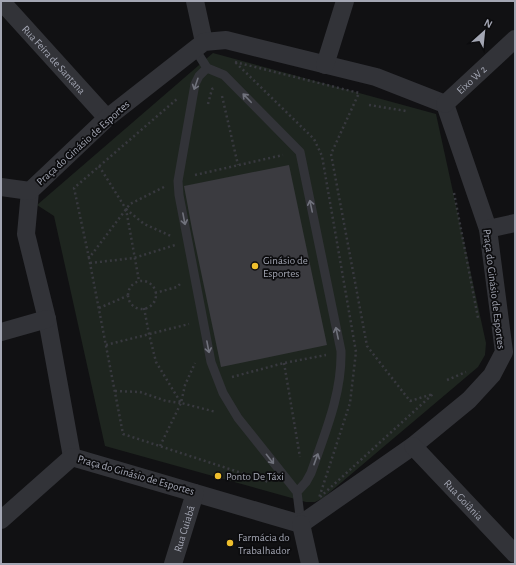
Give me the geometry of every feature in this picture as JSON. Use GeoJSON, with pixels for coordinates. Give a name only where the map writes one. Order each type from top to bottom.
{"type":"FeatureCollection","features":[{"type":"Feature","properties":{"kind":"street","name":"Rua Feira de Santana"},"geometry":{"type":"LineString","coordinates":[[1,1],[107,118]]}},
{"type":"Feature","properties":{"kind":"street"},"geometry":{"type":"LineString","coordinates":[[195,1],[200,46],[226,40],[376,77],[445,104]]}},
{"type":"Feature","properties":{"kind":"street"},"geometry":{"type":"LineString","coordinates":[[325,65],[345,1]]}},
{"type":"Feature","properties":{"kind":"street","name":"Eixo W 2"},"geometry":{"type":"LineString","coordinates":[[445,104],[515,39]]}},
{"type":"Feature","properties":{"kind":"street","name":"Praça do Ginásio de Esportes"},"geometry":{"type":"LineString","coordinates":[[200,46],[107,118],[30,191],[26,234],[47,319],[72,457],[301,524],[413,446],[468,400],[492,375],[510,353],[488,229],[445,104]]}},
{"type":"Feature","properties":{"kind":"street"},"geometry":{"type":"LineString","coordinates":[[1,187],[30,191]]}},
{"type":"Feature","properties":{"kind":"street"},"geometry":{"type":"LineString","coordinates":[[488,229],[515,223]]}},
{"type":"Feature","properties":{"kind":"street"},"geometry":{"type":"LineString","coordinates":[[1,332],[47,319]]}},
{"type":"Feature","properties":{"kind":"street","name":"Rua Goiânia"},"geometry":{"type":"LineString","coordinates":[[413,446],[515,554]]}},
{"type":"Feature","properties":{"kind":"street"},"geometry":{"type":"LineString","coordinates":[[1,520],[72,457]]}},
{"type":"Feature","properties":{"kind":"street","name":"Rua Cuiabá"},"geometry":{"type":"LineString","coordinates":[[173,564],[195,493]]}},
{"type":"Feature","properties":{"kind":"street"},"geometry":{"type":"LineString","coordinates":[[301,524],[310,564]]}},
{"type":"Feature","properties":{"kind":"lane"},"geometry":{"type":"LineString","coordinates":[[200,46],[207,68],[224,75],[300,152],[341,351],[342,363],[336,402],[311,473],[306,482],[297,492]]}},
{"type":"Feature","properties":{"kind":"lane"},"geometry":{"type":"LineString","coordinates":[[207,68],[195,84],[178,181],[179,195],[210,362],[223,393],[238,418],[297,492],[301,524]]}},
{"type":"Feature","properties":{"kind":"path"},"geometry":{"type":"LineString","coordinates":[[207,111],[212,89],[220,87]]}},
{"type":"Feature","properties":{"kind":"path"},"geometry":{"type":"LineString","coordinates":[[222,94],[238,165]]}},
{"type":"Feature","properties":{"kind":"path"},"geometry":{"type":"LineString","coordinates":[[177,99],[74,188],[123,434],[272,482],[268,476]]}},
{"type":"Feature","properties":{"kind":"path"},"geometry":{"type":"LineString","coordinates":[[369,105],[408,111]]}},
{"type":"Feature","properties":{"kind":"path"},"geometry":{"type":"LineString","coordinates":[[194,169],[192,176],[300,152]]}},
{"type":"Feature","properties":{"kind":"path"},"geometry":{"type":"LineString","coordinates":[[99,166],[126,209],[144,224],[178,239]]}},
{"type":"Feature","properties":{"kind":"path"},"geometry":{"type":"LineString","coordinates":[[89,258],[130,204],[178,181]]}},
{"type":"Feature","properties":{"kind":"path"},"geometry":{"type":"LineString","coordinates":[[452,185],[479,323]]}},
{"type":"Feature","properties":{"kind":"path"},"geometry":{"type":"LineString","coordinates":[[126,209],[139,281]]}},
{"type":"Feature","properties":{"kind":"path"},"geometry":{"type":"LineString","coordinates":[[90,263],[134,258],[177,244]]}},
{"type":"Feature","properties":{"kind":"path"},"geometry":{"type":"LineString","coordinates":[[155,293],[177,287],[186,279]]}},
{"type":"Feature","properties":{"kind":"path"},"geometry":{"type":"LineString","coordinates":[[139,281],[151,284],[155,293],[155,297],[151,305],[144,308],[133,306],[128,296],[128,290],[132,284],[139,281]]}},
{"type":"Feature","properties":{"kind":"path"},"geometry":{"type":"LineString","coordinates":[[98,308],[128,296]]}},
{"type":"Feature","properties":{"kind":"path"},"geometry":{"type":"LineString","coordinates":[[144,308],[156,362],[180,403]]}},
{"type":"Feature","properties":{"kind":"path"},"geometry":{"type":"LineString","coordinates":[[106,345],[192,324]]}},
{"type":"Feature","properties":{"kind":"path"},"geometry":{"type":"LineString","coordinates":[[218,379],[228,378],[284,363],[341,351]]}},
{"type":"Feature","properties":{"kind":"path"},"geometry":{"type":"LineString","coordinates":[[160,446],[180,403],[185,385],[197,358]]}},
{"type":"Feature","properties":{"kind":"path"},"geometry":{"type":"LineString","coordinates":[[284,363],[301,461]]}},
{"type":"Feature","properties":{"kind":"path"},"geometry":{"type":"LineString","coordinates":[[447,380],[468,371]]}},
{"type":"Feature","properties":{"kind":"path"},"geometry":{"type":"LineString","coordinates":[[115,391],[140,392],[166,401],[220,413]]}},
{"type":"Feature","properties":{"kind":"shaded area"},"geometry":{"type":"Polygon","coordinates":[[[213,53],[436,114],[486,343],[485,355],[478,367],[323,498],[315,502],[306,502],[105,446],[54,216],[37,205],[213,53]]]}},
{"type":"Feature","properties":{"kind":"building","name":"Ginásio de Esportes"},"geometry":{"type":"Polygon","coordinates":[[[289,165],[327,345],[221,367],[184,186],[289,165]]]}},
{"type":"Feature","properties":{"kind":"place","name":"Ginásio de Esportes"},"geometry":{"type":"Point","coordinates":[255,266]}},
{"type":"Feature","properties":{"kind":"place","name":"Ponto De Táxi"},"geometry":{"type":"Point","coordinates":[218,476]}},
{"type":"Feature","properties":{"kind":"place","name":"Farmácia do Trabalhador"},"geometry":{"type":"Point","coordinates":[230,543]}}]}
